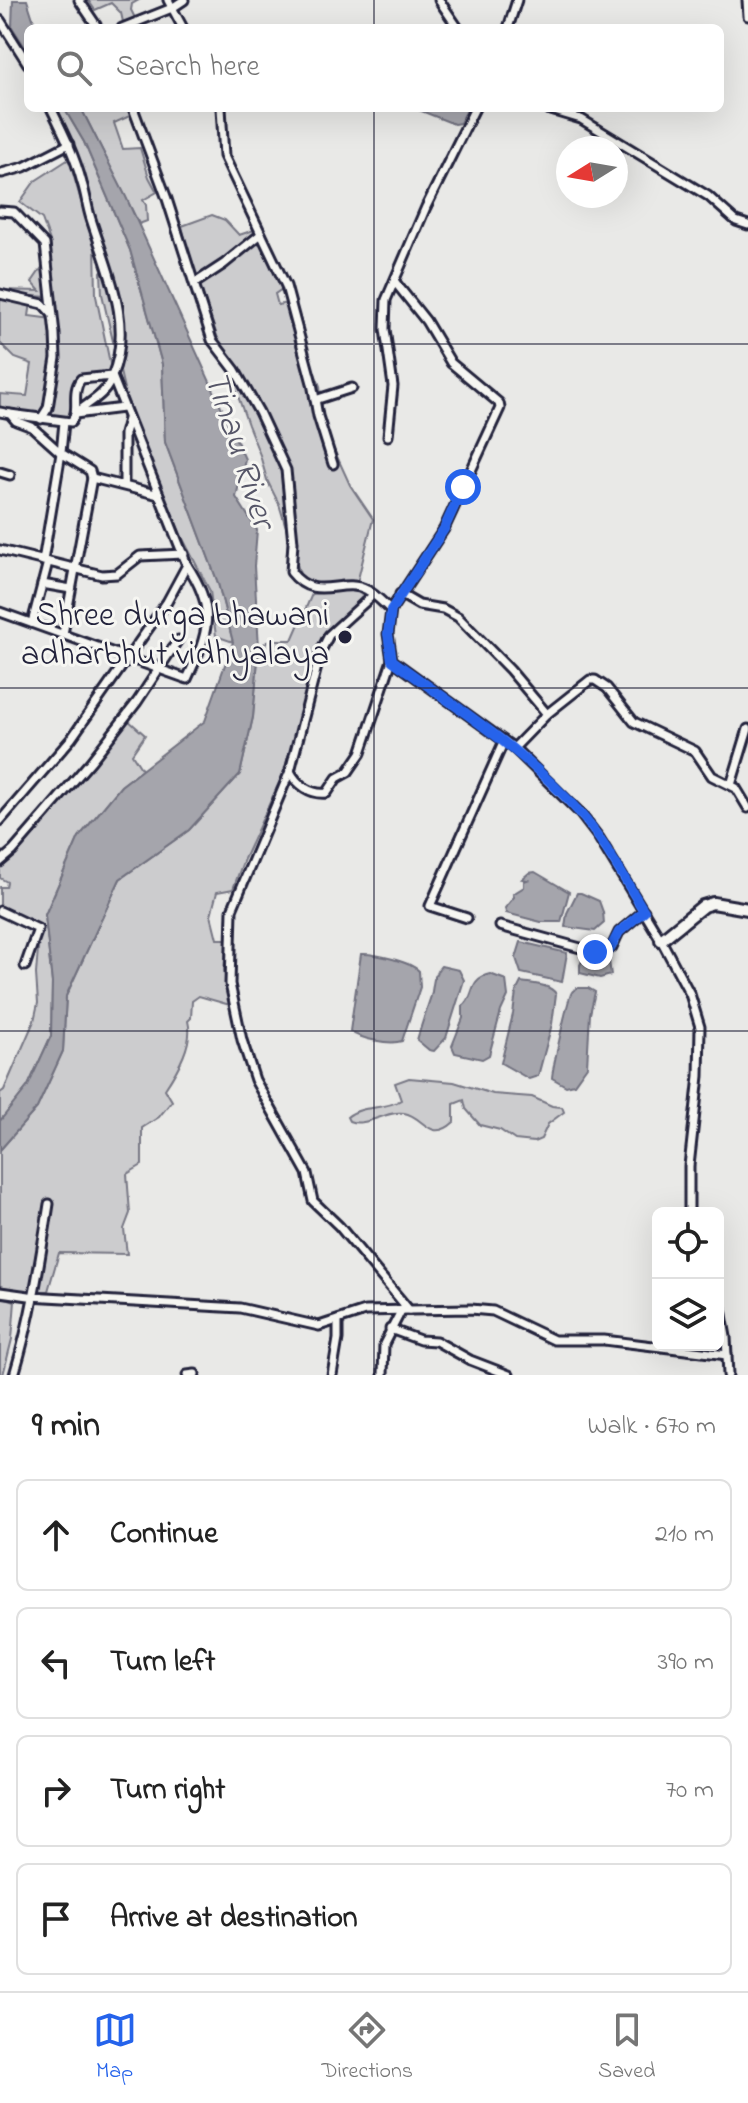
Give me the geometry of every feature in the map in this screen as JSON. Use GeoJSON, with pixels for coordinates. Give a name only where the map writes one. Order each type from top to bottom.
{"type":"FeatureCollection","features":[{"type":"Feature","properties":{"kind":"street"},"geometry":{"type":"LineString","coordinates":[[79,0],[95,24]]}},
{"type":"Feature","properties":{"kind":"street"},"geometry":{"type":"LineString","coordinates":[[130,24],[184,0]]}},
{"type":"Feature","properties":{"kind":"street"},"geometry":{"type":"LineString","coordinates":[[439,0],[455,24]]}},
{"type":"Feature","properties":{"kind":"street"},"geometry":{"type":"LineString","coordinates":[[509,24],[517,0]]}},
{"type":"Feature","properties":{"kind":"street"},"geometry":{"type":"LineString","coordinates":[[747,0],[748,16]]}},
{"type":"Feature","properties":{"kind":"street"},"geometry":{"type":"LineString","coordinates":[[170,4],[181,24]]}},
{"type":"Feature","properties":{"kind":"street"},"geometry":{"type":"LineString","coordinates":[[0,20],[24,58]]}},
{"type":"Feature","properties":{"kind":"street"},"geometry":{"type":"LineString","coordinates":[[53,112],[69,144],[104,254],[122,330],[120,357],[110,386],[75,414]]}},
{"type":"Feature","properties":{"kind":"street"},"geometry":{"type":"LineString","coordinates":[[134,112],[212,340],[235,370],[259,412],[286,470],[293,542],[291,572],[302,585],[315,588],[366,589],[391,610]]}},
{"type":"Feature","properties":{"kind":"street"},"geometry":{"type":"LineString","coordinates":[[221,112],[224,156],[286,286],[333,464]]}},
{"type":"Feature","properties":{"kind":"street"},"geometry":{"type":"LineString","coordinates":[[388,436],[393,386],[386,300],[426,207],[473,112]]}},
{"type":"Feature","properties":{"kind":"street"},"geometry":{"type":"LineString","coordinates":[[557,112],[581,119],[622,143],[708,196],[736,221],[748,225]]}},
{"type":"Feature","properties":{"kind":"street"},"geometry":{"type":"LineString","coordinates":[[2,173],[24,167],[69,144]]}},
{"type":"Feature","properties":{"kind":"street"},"geometry":{"type":"LineString","coordinates":[[0,211],[14,212],[45,244],[56,358],[48,408],[41,419]]}},
{"type":"Feature","properties":{"kind":"street"},"geometry":{"type":"LineString","coordinates":[[195,283],[261,234]]}},
{"type":"Feature","properties":{"kind":"street"},"geometry":{"type":"LineString","coordinates":[[290,771],[295,781],[305,789],[322,795],[327,793],[337,778],[348,772],[361,753],[392,660],[388,634],[391,610],[444,529],[500,406],[451,363],[426,321],[395,282]]}},
{"type":"Feature","properties":{"kind":"street"},"geometry":{"type":"LineString","coordinates":[[0,294],[43,304],[52,315]]}},
{"type":"Feature","properties":{"kind":"street"},"geometry":{"type":"LineString","coordinates":[[0,612],[187,679],[202,646],[206,600],[187,565],[112,376]]}},
{"type":"Feature","properties":{"kind":"street"},"geometry":{"type":"LineString","coordinates":[[0,412],[71,422],[75,414],[75,390],[81,379],[112,376]]}},
{"type":"Feature","properties":{"kind":"street"},"geometry":{"type":"LineString","coordinates":[[315,400],[352,388]]}},
{"type":"Feature","properties":{"kind":"street"},"geometry":{"type":"LineString","coordinates":[[75,414],[123,408]]}},
{"type":"Feature","properties":{"kind":"street"},"geometry":{"type":"LineString","coordinates":[[10,414],[90,471],[92,478],[63,634]]}},
{"type":"Feature","properties":{"kind":"street"},"geometry":{"type":"LineString","coordinates":[[124,485],[124,434],[128,419]]}},
{"type":"Feature","properties":{"kind":"street"},"geometry":{"type":"LineString","coordinates":[[32,623],[42,584],[64,422]]}},
{"type":"Feature","properties":{"kind":"street"},"geometry":{"type":"LineString","coordinates":[[0,472],[10,475]]}},
{"type":"Feature","properties":{"kind":"street"},"geometry":{"type":"LineString","coordinates":[[92,478],[159,495]]}},
{"type":"Feature","properties":{"kind":"street"},"geometry":{"type":"LineString","coordinates":[[0,550],[102,575],[117,574],[140,556],[184,554]]}},
{"type":"Feature","properties":{"kind":"street"},"geometry":{"type":"LineString","coordinates":[[0,821],[71,739],[167,602],[187,565]]}},
{"type":"Feature","properties":{"kind":"street"},"geometry":{"type":"LineString","coordinates":[[42,584],[71,589]]}},
{"type":"Feature","properties":{"kind":"street"},"geometry":{"type":"LineString","coordinates":[[400,594],[419,605],[443,609],[458,617],[510,670],[547,714]]}},
{"type":"Feature","properties":{"kind":"street"},"geometry":{"type":"LineString","coordinates":[[373,595],[325,640],[290,771],[232,910],[230,984],[255,1080],[307,1173],[313,1201],[339,1226],[406,1310]]}},
{"type":"Feature","properties":{"kind":"street"},"geometry":{"type":"LineString","coordinates":[[0,862],[91,761],[161,668],[178,640]]}},
{"type":"Feature","properties":{"kind":"street"},"geometry":{"type":"LineString","coordinates":[[392,660],[514,748],[579,812],[599,838],[661,940],[690,994],[700,1027],[699,1076],[689,1166],[689,1207]]}},
{"type":"Feature","properties":{"kind":"street"},"geometry":{"type":"LineString","coordinates":[[514,748],[547,714],[590,680],[595,680],[607,688],[634,722],[692,749],[712,776],[739,791],[748,808]]}},
{"type":"Feature","properties":{"kind":"street"},"geometry":{"type":"LineString","coordinates":[[731,785],[748,729]]}},
{"type":"Feature","properties":{"kind":"street"},"geometry":{"type":"LineString","coordinates":[[467,918],[456,917],[430,906],[504,741]]}},
{"type":"Feature","properties":{"kind":"street"},"geometry":{"type":"LineString","coordinates":[[661,940],[703,906],[713,903],[748,909]]}},
{"type":"Feature","properties":{"kind":"street"},"geometry":{"type":"LineString","coordinates":[[0,911],[38,929],[25,966]]}},
{"type":"Feature","properties":{"kind":"street"},"geometry":{"type":"LineString","coordinates":[[500,926],[595,952],[605,952],[612,947],[619,932],[644,911]]}},
{"type":"Feature","properties":{"kind":"street"},"geometry":{"type":"LineString","coordinates":[[14,1375],[35,1296],[36,1271],[49,1204]]}},
{"type":"Feature","properties":{"kind":"street"},"geometry":{"type":"LineString","coordinates":[[0,1292],[240,1308],[319,1326],[365,1311],[471,1309],[493,1311],[554,1340],[604,1340],[727,1355]]}},
{"type":"Feature","properties":{"kind":"street"},"geometry":{"type":"LineString","coordinates":[[383,1375],[384,1344],[390,1329],[406,1310]]}},
{"type":"Feature","properties":{"kind":"street"},"geometry":{"type":"LineString","coordinates":[[332,1375],[338,1320]]}},
{"type":"Feature","properties":{"kind":"street"},"geometry":{"type":"LineString","coordinates":[[724,1326],[728,1375]]}},
{"type":"Feature","properties":{"kind":"street"},"geometry":{"type":"LineString","coordinates":[[390,1329],[420,1340],[436,1341],[470,1360],[509,1375]]}},
{"type":"Feature","properties":{"kind":"shaded area"},"geometry":{"type":"Polygon","coordinates":[[[88,0],[139,0],[132,4],[131,10],[136,20],[127,24],[111,3],[95,10],[88,0]]]}},
{"type":"Feature","properties":{"kind":"shaded area"},"geometry":{"type":"Polygon","coordinates":[[[59,112],[66,112],[84,142],[130,250],[162,364],[165,442],[218,583],[233,642],[216,636],[210,591],[182,537],[128,406],[102,294],[101,272],[106,264],[59,112]]]}},
{"type":"Feature","properties":{"kind":"shaded area"},"geometry":{"type":"Polygon","coordinates":[[[83,112],[131,112],[132,115],[114,123],[123,149],[140,148],[157,192],[143,200],[147,221],[139,224],[83,112]]]}},
{"type":"Feature","properties":{"kind":"shaded area"},"geometry":{"type":"Polygon","coordinates":[[[69,159],[95,242],[96,296],[112,373],[80,377],[72,420],[48,416],[58,353],[50,241],[42,219],[20,202],[35,181],[69,159]]]}},
{"type":"Feature","properties":{"kind":"shaded area"},"geometry":{"type":"Polygon","coordinates":[[[212,215],[225,220],[239,235],[254,230],[282,289],[275,294],[278,305],[292,302],[320,386],[324,428],[350,485],[373,519],[357,583],[329,586],[302,581],[279,504],[267,480],[188,252],[182,226],[212,215]]]}},
{"type":"Feature","properties":{"kind":"shaded area"},"geometry":{"type":"Polygon","coordinates":[[[43,266],[50,297],[32,296],[29,316],[52,319],[51,382],[41,417],[0,410],[0,394],[27,396],[32,364],[15,358],[0,343],[0,290],[40,291],[32,282],[43,266]]]}},
{"type":"Feature","properties":{"kind":"shaded area"},"geometry":{"type":"Polygon","coordinates":[[[355,590],[363,596],[325,635],[283,774],[233,889],[217,892],[211,915],[217,939],[227,939],[224,970],[230,1005],[199,996],[192,1001],[187,1047],[165,1089],[172,1101],[159,1117],[142,1128],[142,1165],[127,1174],[130,1213],[124,1229],[127,1254],[59,1253],[48,1291],[20,1291],[0,1286],[0,1150],[37,1108],[63,1051],[66,996],[120,879],[189,830],[240,774],[253,717],[259,647],[270,640],[292,640],[312,594],[355,590]]]}},
{"type":"Feature","properties":{"kind":"shaded area"},"geometry":{"type":"Polygon","coordinates":[[[128,720],[145,735],[132,754],[142,770],[121,786],[79,837],[45,915],[52,983],[51,1036],[28,1086],[0,1121],[0,1093],[34,1021],[38,1003],[36,974],[40,925],[0,908],[0,887],[6,887],[7,882],[0,878],[0,866],[128,720]]]}},
{"type":"Feature","properties":{"kind":"shaded area"},"geometry":{"type":"Polygon","coordinates":[[[409,1078],[454,1082],[493,1094],[532,1097],[562,1107],[564,1112],[548,1124],[541,1139],[534,1142],[515,1140],[500,1130],[480,1125],[466,1109],[464,1100],[454,1104],[454,1122],[439,1130],[433,1130],[404,1113],[356,1123],[349,1121],[347,1117],[353,1113],[401,1100],[395,1083],[409,1078]]]}},
{"type":"Feature","properties":{"kind":"shaded area"},"geometry":{"type":"Polygon","coordinates":[[[0,1296],[15,1301],[12,1339],[3,1375],[0,1375],[0,1296]]]}},
{"type":"Feature","properties":{"kind":"water"},"geometry":{"type":"Polygon","coordinates":[[[13,0],[27,0],[35,24],[24,24],[24,46],[12,27],[13,0]]]}},
{"type":"Feature","properties":{"kind":"water","name":"Tinau River"},"geometry":{"type":"Polygon","coordinates":[[[66,112],[83,112],[126,197],[245,459],[236,497],[257,530],[254,566],[259,647],[253,717],[240,774],[189,830],[120,879],[66,996],[63,1051],[37,1108],[0,1150],[0,1121],[28,1086],[51,1036],[52,983],[45,915],[79,837],[121,786],[205,721],[233,642],[218,583],[165,442],[162,364],[130,250],[84,142],[66,112]]]}},
{"type":"Feature","properties":{"kind":"water"},"geometry":{"type":"Polygon","coordinates":[[[424,112],[466,112],[460,123],[454,124],[424,112]]]}},
{"type":"Feature","properties":{"kind":"water"},"geometry":{"type":"Polygon","coordinates":[[[535,872],[569,892],[561,922],[541,922],[506,913],[505,908],[513,894],[524,887],[527,880],[522,879],[535,872]]]}},
{"type":"Feature","properties":{"kind":"water"},"geometry":{"type":"Polygon","coordinates":[[[577,893],[599,901],[604,923],[595,931],[565,927],[567,913],[577,893]]]}},
{"type":"Feature","properties":{"kind":"water"},"geometry":{"type":"Polygon","coordinates":[[[521,942],[567,953],[562,982],[521,973],[516,958],[521,942]]]}},
{"type":"Feature","properties":{"kind":"water"},"geometry":{"type":"Polygon","coordinates":[[[361,954],[392,959],[419,971],[420,987],[402,1041],[375,1040],[350,1031],[361,954]]]}},
{"type":"Feature","properties":{"kind":"water"},"geometry":{"type":"Polygon","coordinates":[[[584,956],[602,957],[609,961],[611,975],[600,978],[580,973],[584,956]]]}},
{"type":"Feature","properties":{"kind":"water"},"geometry":{"type":"Polygon","coordinates":[[[441,966],[459,970],[464,980],[446,1038],[434,1051],[417,1040],[441,966]]]}},
{"type":"Feature","properties":{"kind":"water"},"geometry":{"type":"Polygon","coordinates":[[[490,974],[506,980],[508,996],[489,1055],[482,1059],[455,1053],[452,1046],[463,1018],[463,1006],[478,980],[490,974]]]}},
{"type":"Feature","properties":{"kind":"water"},"geometry":{"type":"Polygon","coordinates":[[[521,982],[545,986],[556,994],[552,1024],[538,1076],[529,1079],[501,1063],[516,992],[521,982]]]}},
{"type":"Feature","properties":{"kind":"water"},"geometry":{"type":"Polygon","coordinates":[[[577,988],[595,992],[590,1014],[587,1066],[574,1084],[566,1086],[552,1078],[567,1007],[572,992],[577,988]]]}},
{"type":"Feature","properties":{"kind":"place","name":"Shree durga bhawani adharbhut vidhyalaya"},"geometry":{"type":"Point","coordinates":[345,637]}},
{"type":"Feature","properties":{"kind":"route"},"geometry":{"type":"LineString","coordinates":[[463,487],[444,529],[391,610],[388,634],[392,660],[514,748],[579,812],[599,838],[644,911],[619,932],[609,951],[595,952]]}}]}
